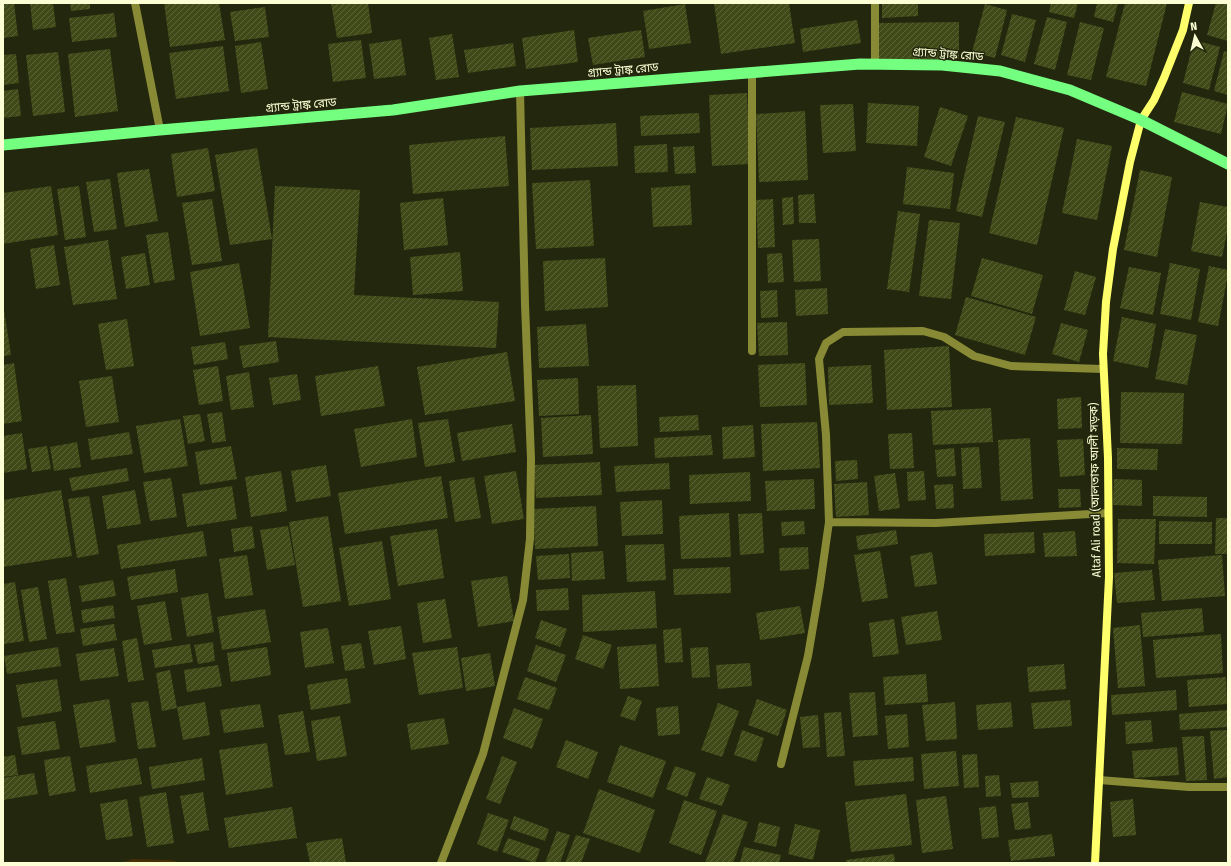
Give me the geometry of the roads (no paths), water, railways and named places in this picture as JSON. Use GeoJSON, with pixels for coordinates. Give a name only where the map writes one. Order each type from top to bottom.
{"type":"FeatureCollection","features":[{"type":"Feature","properties":{"kind":"highway","name":"গ্র্যান্ড ট্রাঙ্ক রোড"},"geometry":{"type":"LineString","coordinates":[[3,145],[393,110],[520,91],[860,64],[942,65],[1000,71],[1070,90],[1141,120],[1228,164]]}},
{"type":"Feature","properties":{"kind":"main road","name":"Altaf Ali road (আলতাফ আলী সড়ক)"},"geometry":{"type":"LineString","coordinates":[[1096,863],[1109,577],[1108,458],[1103,368],[1106,302],[1113,249],[1130,162],[1141,120],[1154,100],[1164,78],[1183,30],[1189,3]]}},
{"type":"Feature","properties":{"kind":"street"},"geometry":{"type":"LineString","coordinates":[[135,3],[160,130]]}},
{"type":"Feature","properties":{"kind":"street"},"geometry":{"type":"LineString","coordinates":[[875,3],[875,64]]}},
{"type":"Feature","properties":{"kind":"street"},"geometry":{"type":"LineString","coordinates":[[752,72],[752,351]]}},
{"type":"Feature","properties":{"kind":"street"},"geometry":{"type":"LineString","coordinates":[[441,863],[483,754],[523,600],[530,539],[531,459],[525,304],[520,91]]}},
{"type":"Feature","properties":{"kind":"street"},"geometry":{"type":"LineString","coordinates":[[781,764],[808,656],[829,522],[826,435],[820,359],[826,343],[843,332],[923,331],[944,338],[974,356],[1011,366],[1103,368]]}},
{"type":"Feature","properties":{"kind":"street"},"geometry":{"type":"LineString","coordinates":[[829,522],[936,523],[1108,513]]}},
{"type":"Feature","properties":{"kind":"street"},"geometry":{"type":"LineString","coordinates":[[1099,780],[1189,787],[1228,787]]}}]}
